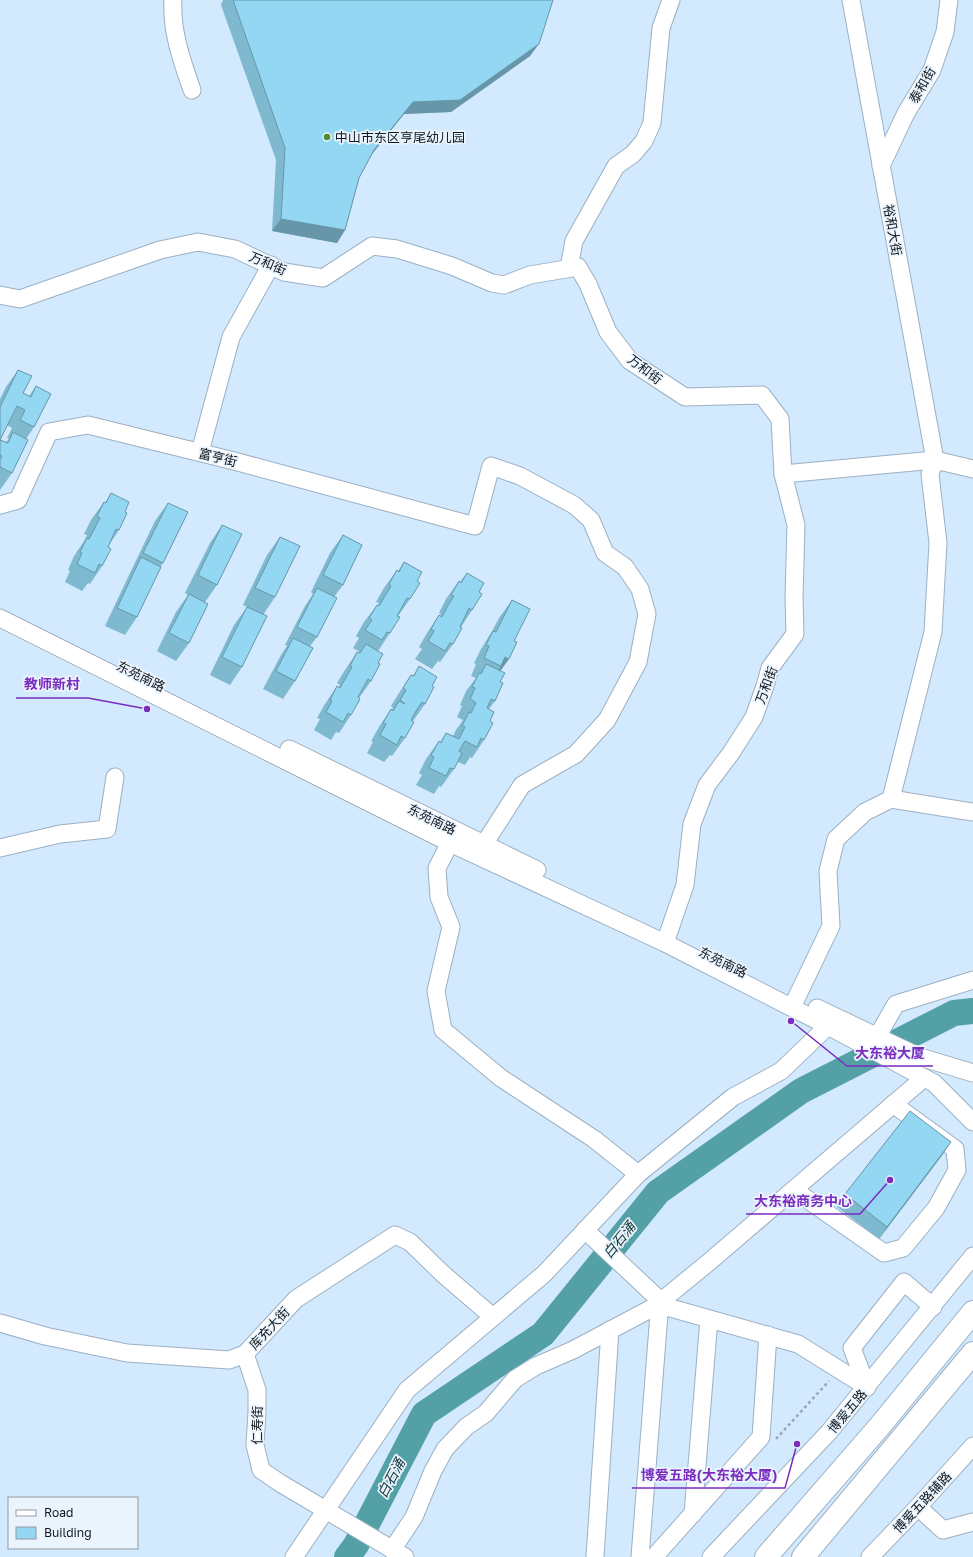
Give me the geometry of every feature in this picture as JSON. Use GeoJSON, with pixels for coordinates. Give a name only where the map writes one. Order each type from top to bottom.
{"type":"FeatureCollection","features":[{"type":"Feature","properties":{"kind":"highway"},"geometry":{"type":"LineString","coordinates":[[766,1557],[879,1427],[970,1313]]}},
{"type":"Feature","properties":{"kind":"highway"},"geometry":{"type":"LineString","coordinates":[[803,1557],[973,1353]]}},
{"type":"Feature","properties":{"kind":"street"},"geometry":{"type":"LineString","coordinates":[[173,0],[172,15],[180,58],[192,90]]}},
{"type":"Feature","properties":{"kind":"street"},"geometry":{"type":"LineString","coordinates":[[569,268],[574,241],[616,166],[633,154],[644,141],[652,123],[661,28],[671,0]]}},
{"type":"Feature","properties":{"kind":"street","name":"裕和大街"},"geometry":{"type":"LineString","coordinates":[[851,0],[935,460]]}},
{"type":"Feature","properties":{"kind":"street","name":"泰和街"},"geometry":{"type":"LineString","coordinates":[[881,166],[906,113],[932,70],[945,32],[949,0]]}},
{"type":"Feature","properties":{"kind":"street","name":"万和街"},"geometry":{"type":"LineString","coordinates":[[0,295],[20,299],[160,250],[198,242],[235,248],[284,272],[323,278],[372,246],[397,248],[452,266],[492,283],[504,285],[530,275],[578,267],[588,284],[608,332],[630,361],[685,397],[762,395],[780,419],[783,474],[796,524],[794,598],[795,634],[770,668],[754,717],[731,753],[707,785],[692,824],[685,885],[666,938]]}},
{"type":"Feature","properties":{"kind":"street"},"geometry":{"type":"LineString","coordinates":[[200,452],[231,337],[270,265]]}},
{"type":"Feature","properties":{"kind":"street","name":"富亨街"},"geometry":{"type":"LineString","coordinates":[[0,504],[18,500],[49,432],[88,425],[200,452],[475,526],[491,466],[520,476],[574,505],[591,520],[605,553],[625,567],[640,589],[647,614],[638,662],[606,720],[576,754],[522,785],[480,849]]}},
{"type":"Feature","properties":{"kind":"street"},"geometry":{"type":"LineString","coordinates":[[891,799],[933,632],[938,543],[930,474],[935,460]]}},
{"type":"Feature","properties":{"kind":"street"},"geometry":{"type":"LineString","coordinates":[[783,474],[935,460],[973,469]]}},
{"type":"Feature","properties":{"kind":"street","name":"东苑南路"},"geometry":{"type":"LineString","coordinates":[[0,607],[480,849],[666,938],[794,1003],[864,1035]]}},
{"type":"Feature","properties":{"kind":"street","name":"东苑南路"},"geometry":{"type":"LineString","coordinates":[[0,618],[450,842],[480,849]]}},
{"type":"Feature","properties":{"kind":"street"},"geometry":{"type":"LineString","coordinates":[[0,848],[60,834],[107,829],[115,777]]}},
{"type":"Feature","properties":{"kind":"street"},"geometry":{"type":"LineString","coordinates":[[794,1003],[831,926],[828,871],[836,839],[865,812],[891,799],[973,812]]}},
{"type":"Feature","properties":{"kind":"street"},"geometry":{"type":"LineString","coordinates":[[450,842],[437,868],[439,897],[452,927],[436,991],[443,1030],[501,1078],[594,1139],[638,1174]]}},
{"type":"Feature","properties":{"kind":"street"},"geometry":{"type":"LineString","coordinates":[[864,1035],[896,1004],[973,980]]}},
{"type":"Feature","properties":{"kind":"street","name":"东苑南路"},"geometry":{"type":"LineString","coordinates":[[794,1003],[828,1026],[864,1035]]}},
{"type":"Feature","properties":{"kind":"street"},"geometry":{"type":"LineString","coordinates":[[294,1557],[407,1390],[544,1274],[638,1174],[733,1097],[781,1071],[828,1026]]}},
{"type":"Feature","properties":{"kind":"street"},"geometry":{"type":"LineString","coordinates":[[864,1035],[927,1059],[973,1073]]}},
{"type":"Feature","properties":{"kind":"street"},"geometry":{"type":"LineString","coordinates":[[864,1035],[934,1084],[973,1122]]}},
{"type":"Feature","properties":{"kind":"street"},"geometry":{"type":"LineString","coordinates":[[394,1551],[414,1517],[433,1471],[445,1449],[466,1427],[486,1413],[515,1379],[536,1366],[573,1350],[654,1306],[794,1190],[893,1104],[918,1074]]}},
{"type":"Feature","properties":{"kind":"street"},"geometry":{"type":"LineString","coordinates":[[794,1190],[884,1253],[903,1248],[936,1208],[957,1170],[955,1149],[893,1104]]}},
{"type":"Feature","properties":{"kind":"street"},"geometry":{"type":"LineString","coordinates":[[585,1230],[667,1307],[798,1344],[867,1387]]}},
{"type":"Feature","properties":{"kind":"street","name":"库充大街"},"geometry":{"type":"LineString","coordinates":[[0,1323],[45,1336],[128,1353],[229,1360],[245,1354],[296,1299],[395,1235],[410,1242],[493,1317]]}},
{"type":"Feature","properties":{"kind":"street","name":"博爱五路"},"geometry":{"type":"LineString","coordinates":[[711,1557],[829,1432],[933,1307],[973,1256]]}},
{"type":"Feature","properties":{"kind":"street"},"geometry":{"type":"LineString","coordinates":[[867,1387],[852,1348],[904,1282],[933,1307]]}},
{"type":"Feature","properties":{"kind":"street"},"geometry":{"type":"LineString","coordinates":[[640,1557],[660,1301]]}},
{"type":"Feature","properties":{"kind":"street"},"geometry":{"type":"LineString","coordinates":[[693,1514],[709,1319]]}},
{"type":"Feature","properties":{"kind":"street"},"geometry":{"type":"LineString","coordinates":[[594,1557],[610,1330]]}},
{"type":"Feature","properties":{"kind":"street"},"geometry":{"type":"LineString","coordinates":[[654,1557],[761,1437],[768,1336]]}},
{"type":"Feature","properties":{"kind":"street","name":"仁寿街"},"geometry":{"type":"LineString","coordinates":[[245,1354],[257,1390],[258,1412],[256,1445],[261,1470],[280,1483],[394,1551]]}},
{"type":"Feature","properties":{"kind":"street","name":"博爱五路辅路"},"geometry":{"type":"LineString","coordinates":[[870,1557],[973,1446]]}},
{"type":"Feature","properties":{"kind":"street"},"geometry":{"type":"LineString","coordinates":[[918,1507],[944,1530],[973,1522]]}},
{"type":"Feature","properties":{"kind":"building","name":"中山市东区亨尾幼儿园"},"geometry":{"type":"Polygon","coordinates":[[[233,0],[553,0],[539,44],[460,100],[413,102],[374,150],[359,178],[345,230],[281,219],[285,148],[233,0]]]}},
{"type":"Feature","properties":{"kind":"building"},"geometry":{"type":"Polygon","coordinates":[[[18,370],[32,376],[23,393],[31,397],[36,386],[51,394],[34,427],[20,420],[25,410],[17,406],[0,440],[0,407],[18,370]]]}},
{"type":"Feature","properties":{"kind":"building"},"geometry":{"type":"Polygon","coordinates":[[[13,432],[28,440],[12,473],[0,467],[0,460],[2,456],[0,455],[0,440],[8,443],[13,432]]]}},
{"type":"Feature","properties":{"kind":"building"},"geometry":{"type":"Polygon","coordinates":[[[111,493],[129,502],[125,512],[127,513],[119,530],[116,529],[108,547],[111,549],[102,566],[99,564],[95,573],[77,564],[82,553],[80,552],[87,538],[89,539],[100,518],[97,516],[104,502],[106,503],[111,493]]]}},
{"type":"Feature","properties":{"kind":"building"},"geometry":{"type":"Polygon","coordinates":[[[168,503],[188,512],[163,563],[143,553],[168,503]]]}},
{"type":"Feature","properties":{"kind":"building"},"geometry":{"type":"Polygon","coordinates":[[[222,525],[242,534],[217,585],[198,575],[222,525]]]}},
{"type":"Feature","properties":{"kind":"building"},"geometry":{"type":"Polygon","coordinates":[[[343,535],[362,545],[343,585],[323,575],[343,535]]]}},
{"type":"Feature","properties":{"kind":"building"},"geometry":{"type":"Polygon","coordinates":[[[280,537],[300,546],[275,597],[255,588],[280,537]]]}},
{"type":"Feature","properties":{"kind":"building"},"geometry":{"type":"Polygon","coordinates":[[[141,557],[161,567],[137,617],[117,608],[141,557]]]}},
{"type":"Feature","properties":{"kind":"building"},"geometry":{"type":"Polygon","coordinates":[[[404,562],[422,572],[417,581],[420,583],[410,599],[407,598],[397,616],[400,617],[390,633],[387,632],[382,640],[365,630],[372,620],[369,618],[377,605],[379,606],[391,586],[389,584],[397,570],[399,572],[404,562]]]}},
{"type":"Feature","properties":{"kind":"building"},"geometry":{"type":"Polygon","coordinates":[[[467,573],[484,583],[479,592],[482,594],[472,610],[469,608],[460,627],[462,628],[453,644],[450,643],[445,651],[428,641],[434,631],[431,629],[439,615],[442,617],[454,596],[451,595],[459,581],[461,583],[467,573]]]}},
{"type":"Feature","properties":{"kind":"building"},"geometry":{"type":"Polygon","coordinates":[[[317,588],[337,598],[317,637],[297,627],[317,588]]]}},
{"type":"Feature","properties":{"kind":"building"},"geometry":{"type":"Polygon","coordinates":[[[189,594],[208,604],[189,643],[169,633],[189,594]]]}},
{"type":"Feature","properties":{"kind":"building"},"geometry":{"type":"Polygon","coordinates":[[[512,600],[530,609],[514,641],[517,642],[509,659],[505,657],[501,666],[484,658],[489,646],[486,645],[493,631],[496,632],[512,600]]]}},
{"type":"Feature","properties":{"kind":"building"},"geometry":{"type":"Polygon","coordinates":[[[247,607],[267,616],[242,667],[222,657],[247,607]]]}},
{"type":"Feature","properties":{"kind":"building"},"geometry":{"type":"Polygon","coordinates":[[[293,638],[313,648],[295,681],[276,671],[293,638]]]}},
{"type":"Feature","properties":{"kind":"building"},"geometry":{"type":"Polygon","coordinates":[[[366,644],[383,654],[378,663],[380,664],[371,681],[368,679],[358,697],[360,699],[351,715],[348,713],[343,722],[326,712],[332,701],[330,700],[337,686],[340,688],[352,667],[350,666],[357,652],[360,653],[366,644]]]}},
{"type":"Feature","properties":{"kind":"building"},"geometry":{"type":"Polygon","coordinates":[[[486,664],[505,673],[500,682],[503,683],[495,701],[491,699],[487,708],[494,712],[490,721],[493,723],[484,740],[481,738],[477,747],[465,741],[459,751],[462,753],[454,769],[450,768],[446,776],[429,768],[434,757],[431,755],[439,741],[441,743],[446,733],[459,739],[465,727],[462,726],[469,712],[471,713],[476,703],[470,699],[475,688],[472,687],[479,673],[481,674],[486,664]]]}},
{"type":"Feature","properties":{"kind":"building"},"geometry":{"type":"Polygon","coordinates":[[[419,666],[437,677],[432,686],[434,687],[425,704],[422,702],[411,720],[414,722],[405,738],[401,736],[397,745],[380,735],[386,724],[383,723],[391,709],[393,711],[399,701],[405,704],[400,700],[406,690],[403,688],[411,675],[414,676],[419,666]]]}},
{"type":"Feature","properties":{"kind":"building"},"geometry":{"type":"Polygon","coordinates":[[[910,1111],[951,1142],[887,1227],[845,1194],[910,1111]]]}},
{"type":"Feature","properties":{"kind":"waterway","name":"白石涌"},"geometry":{"type":"LineString","coordinates":[[347,1557],[356,1545],[424,1414],[543,1334],[658,1192],[801,1091],[954,1013],[973,1011]]}},
{"type":"Feature","properties":{"kind":"place","name":"中山市东区亨尾幼儿园"},"geometry":{"type":"Point","coordinates":[327,137]}},
{"type":"Feature","properties":{"kind":"place","name":"教师新村"},"geometry":{"type":"Point","coordinates":[147,709]}},
{"type":"Feature","properties":{"kind":"place","name":"大东裕大厦"},"geometry":{"type":"Point","coordinates":[791,1021]}},
{"type":"Feature","properties":{"kind":"place","name":"大东裕商务中心"},"geometry":{"type":"Point","coordinates":[890,1180]}},
{"type":"Feature","properties":{"kind":"place","name":"博爱五路(大东裕大厦)"},"geometry":{"type":"Point","coordinates":[797,1444]}}]}
